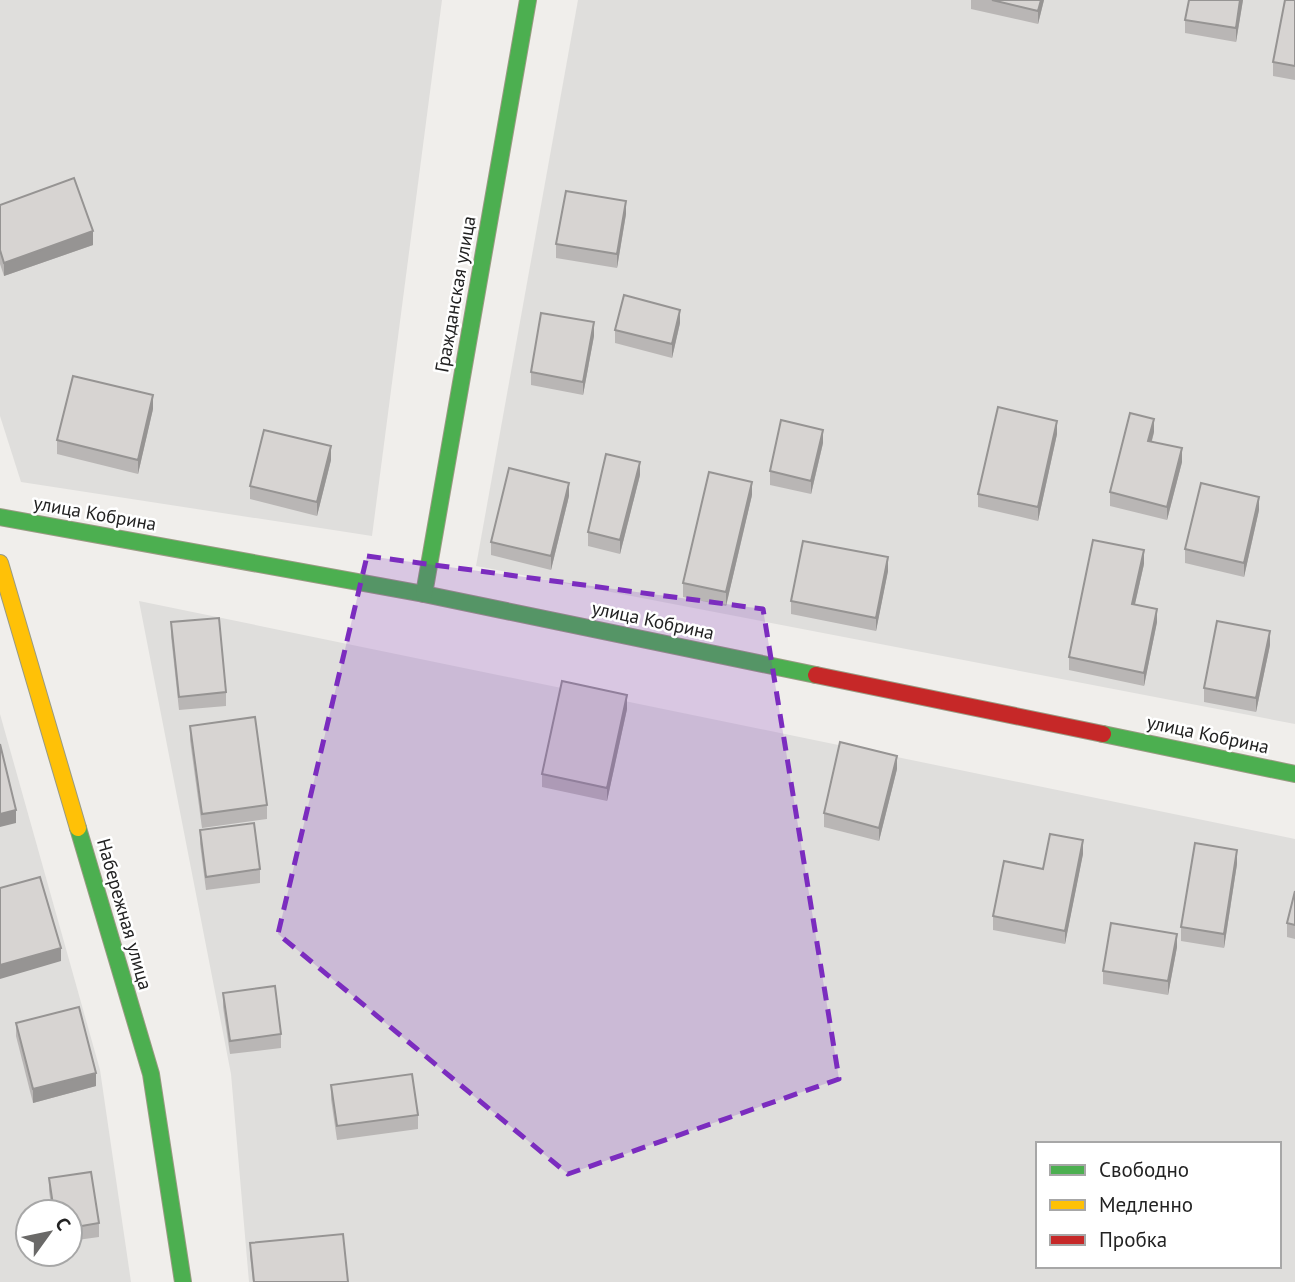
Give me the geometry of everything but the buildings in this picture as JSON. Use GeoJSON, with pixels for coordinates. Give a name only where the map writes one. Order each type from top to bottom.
{"type":"FeatureCollection","features":[{"type":"Feature","properties":{"kind":"street","name":"Гражданская улица"},"geometry":{"type":"LineString","coordinates":[[424,594],[528,0]]}},
{"type":"Feature","properties":{"kind":"street","name":"улица Кобрина"},"geometry":{"type":"LineString","coordinates":[[0,517],[424,594],[1295,774]]}},
{"type":"Feature","properties":{"kind":"street","name":"Набережная улица"},"geometry":{"type":"LineString","coordinates":[[0,563],[151,1074],[183,1282]]}},
{"type":"Feature","properties":{"kind":"highlighted area"},"geometry":{"type":"Polygon","coordinates":[[[367,556],[763,609],[839,1079],[568,1174],[278,934],[367,556]]]}},
{"type":"Feature","properties":{"kind":"shaded area"},"geometry":{"type":"Polygon","coordinates":[[[0,0],[442,0],[372,536],[21,482],[0,416],[0,0]]]}},
{"type":"Feature","properties":{"kind":"shaded area"},"geometry":{"type":"Polygon","coordinates":[[[578,0],[1295,0],[1295,724],[476,566],[578,0]]]}},
{"type":"Feature","properties":{"kind":"shaded area"},"geometry":{"type":"Polygon","coordinates":[[[139,601],[1295,839],[1295,1282],[249,1282],[231,1074],[139,601]]]}},
{"type":"Feature","properties":{"kind":"shaded area"},"geometry":{"type":"Polygon","coordinates":[[[0,714],[100,1070],[131,1282],[0,1282],[0,714]]]}},
{"type":"Feature","properties":{"kind":"traffic: fast"},"geometry":{"type":"LineString","coordinates":[[424,594],[528,0]]}},
{"type":"Feature","properties":{"kind":"traffic: fast"},"geometry":{"type":"LineString","coordinates":[[0,517],[424,594],[816,675]]}},
{"type":"Feature","properties":{"kind":"traffic: fast"},"geometry":{"type":"LineString","coordinates":[[1103,734],[1295,774]]}},
{"type":"Feature","properties":{"kind":"traffic: fast"},"geometry":{"type":"LineString","coordinates":[[78,828],[151,1074],[183,1282]]}},
{"type":"Feature","properties":{"kind":"traffic: slow"},"geometry":{"type":"LineString","coordinates":[[0,563],[78,828]]}},
{"type":"Feature","properties":{"kind":"traffic: jam"},"geometry":{"type":"LineString","coordinates":[[816,675],[1103,734]]}}]}
